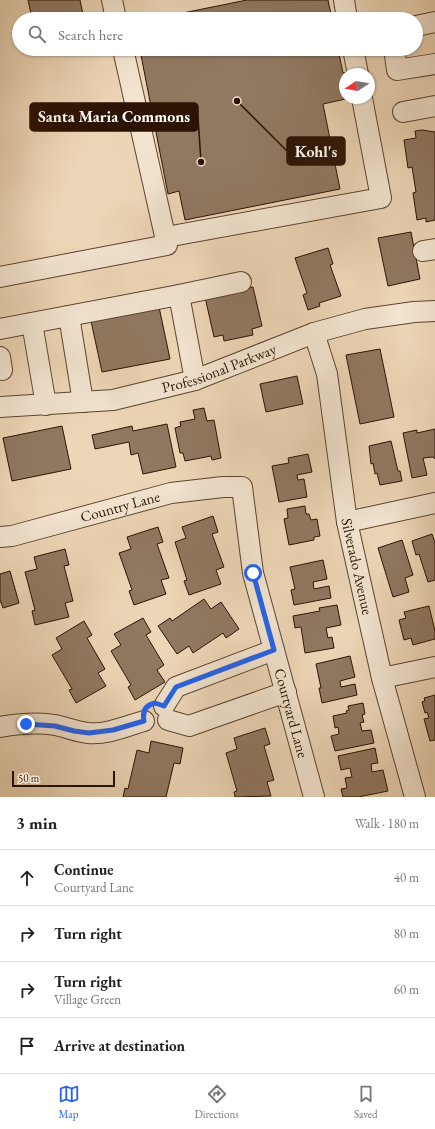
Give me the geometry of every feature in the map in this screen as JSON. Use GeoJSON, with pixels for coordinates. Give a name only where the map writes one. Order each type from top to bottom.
{"type":"FeatureCollection","features":[{"type":"Feature","properties":{"kind":"street"},"geometry":{"type":"LineString","coordinates":[[113,0],[115,12]]}},
{"type":"Feature","properties":{"kind":"street"},"geometry":{"type":"LineString","coordinates":[[344,0],[346,12]]}},
{"type":"Feature","properties":{"kind":"street"},"geometry":{"type":"LineString","coordinates":[[423,25],[435,22]]}},
{"type":"Feature","properties":{"kind":"street"},"geometry":{"type":"LineString","coordinates":[[0,278],[167,245],[125,56]]}},
{"type":"Feature","properties":{"kind":"street"},"geometry":{"type":"LineString","coordinates":[[354,56],[357,68]]}},
{"type":"Feature","properties":{"kind":"street"},"geometry":{"type":"LineString","coordinates":[[395,56],[398,70],[435,64]]}},
{"type":"Feature","properties":{"kind":"street"},"geometry":{"type":"LineString","coordinates":[[166,237],[381,198],[363,104]]}},
{"type":"Feature","properties":{"kind":"street"},"geometry":{"type":"LineString","coordinates":[[403,112],[435,106]]}},
{"type":"Feature","properties":{"kind":"street"},"geometry":{"type":"LineString","coordinates":[[0,329],[32,324],[241,282]]}},
{"type":"Feature","properties":{"kind":"street"},"geometry":{"type":"LineString","coordinates":[[179,295],[195,380]]}},
{"type":"Feature","properties":{"kind":"street","name":"Professional Parkway"},"geometry":{"type":"LineString","coordinates":[[0,407],[113,400],[195,380],[314,333],[365,318],[435,311]]}},
{"type":"Feature","properties":{"kind":"street"},"geometry":{"type":"LineString","coordinates":[[69,316],[83,402]]}},
{"type":"Feature","properties":{"kind":"street"},"geometry":{"type":"LineString","coordinates":[[32,324],[46,405]]}},
{"type":"Feature","properties":{"kind":"street","name":"Silverado Avenue"},"geometry":{"type":"LineString","coordinates":[[314,333],[327,374],[347,522],[382,678],[415,797]]}},
{"type":"Feature","properties":{"kind":"street","name":"Country Lane"},"geometry":{"type":"LineString","coordinates":[[0,537],[12,536],[171,493],[223,487],[242,487]]}},
{"type":"Feature","properties":{"kind":"street","name":"Courtyard Lane"},"geometry":{"type":"LineString","coordinates":[[242,487],[253,573],[314,797]]}},
{"type":"Feature","properties":{"kind":"street"},"geometry":{"type":"LineString","coordinates":[[347,522],[435,503]]}},
{"type":"Feature","properties":{"kind":"street"},"geometry":{"type":"LineString","coordinates":[[166,713],[176,687],[274,650]]}},
{"type":"Feature","properties":{"kind":"street"},"geometry":{"type":"LineString","coordinates":[[382,678],[435,667]]}},
{"type":"Feature","properties":{"kind":"street"},"geometry":{"type":"LineString","coordinates":[[0,727],[26,724],[55,726],[89,733],[113,730],[144,721],[144,711],[147,707],[155,703],[166,713],[189,726],[286,692]]}},
{"type":"Feature","properties":{"kind":"building"},"geometry":{"type":"Polygon","coordinates":[[[28,0],[80,0],[83,12],[31,12],[28,0]]]}},
{"type":"Feature","properties":{"kind":"building"},"geometry":{"type":"Polygon","coordinates":[[[247,0],[328,0],[331,12],[188,12],[247,0]]]}},
{"type":"Feature","properties":{"kind":"building"},"geometry":{"type":"Polygon","coordinates":[[[141,56],[339,56],[342,68],[339,68],[339,100],[323,104],[340,189],[185,220],[179,191],[168,194],[141,56]]]}},
{"type":"Feature","properties":{"kind":"building"},"geometry":{"type":"Polygon","coordinates":[[[422,130],[435,132],[435,220],[426,222],[426,218],[417,220],[413,193],[416,192],[412,167],[408,168],[404,140],[416,138],[415,131],[422,130]]]}},
{"type":"Feature","properties":{"kind":"building"},"geometry":{"type":"Polygon","coordinates":[[[411,232],[420,279],[388,286],[378,238],[411,232]]]}},
{"type":"Feature","properties":{"kind":"building"},"geometry":{"type":"Polygon","coordinates":[[[328,248],[333,264],[330,265],[341,296],[319,303],[320,306],[308,310],[303,295],[307,293],[295,258],[328,248]]]}},
{"type":"Feature","properties":{"kind":"building"},"geometry":{"type":"Polygon","coordinates":[[[253,287],[262,326],[252,329],[253,335],[224,341],[223,335],[214,337],[205,297],[253,287]]]}},
{"type":"Feature","properties":{"kind":"building"},"geometry":{"type":"Polygon","coordinates":[[[159,307],[170,359],[102,372],[91,321],[159,307]]]}},
{"type":"Feature","properties":{"kind":"building"},"geometry":{"type":"Polygon","coordinates":[[[380,349],[394,417],[360,424],[346,355],[380,349]]]}},
{"type":"Feature","properties":{"kind":"building"},"geometry":{"type":"Polygon","coordinates":[[[297,376],[303,404],[266,412],[260,384],[297,376]]]}},
{"type":"Feature","properties":{"kind":"building"},"geometry":{"type":"Polygon","coordinates":[[[204,408],[207,421],[214,420],[221,458],[212,460],[211,456],[185,461],[183,453],[180,453],[175,428],[181,426],[180,422],[195,419],[193,410],[204,408]]]}},
{"type":"Feature","properties":{"kind":"building"},"geometry":{"type":"Polygon","coordinates":[[[167,424],[176,467],[143,474],[138,453],[131,455],[129,442],[95,449],[92,435],[132,426],[133,431],[167,424]]]}},
{"type":"Feature","properties":{"kind":"building"},"geometry":{"type":"Polygon","coordinates":[[[62,426],[71,469],[12,481],[3,438],[62,426]]]}},
{"type":"Feature","properties":{"kind":"building"},"geometry":{"type":"Polygon","coordinates":[[[435,429],[435,459],[433,457],[423,458],[427,475],[412,478],[403,433],[417,430],[417,433],[435,429]]]}},
{"type":"Feature","properties":{"kind":"building"},"geometry":{"type":"Polygon","coordinates":[[[391,441],[398,471],[400,471],[402,481],[380,485],[377,473],[375,474],[373,463],[371,464],[369,446],[391,441]]]}},
{"type":"Feature","properties":{"kind":"building"},"geometry":{"type":"Polygon","coordinates":[[[308,454],[312,472],[297,475],[298,480],[304,479],[307,497],[279,502],[272,466],[289,463],[288,458],[308,454]]]}},
{"type":"Feature","properties":{"kind":"building"},"geometry":{"type":"Polygon","coordinates":[[[305,506],[306,514],[309,514],[311,520],[317,519],[320,536],[314,537],[314,540],[289,545],[284,519],[288,518],[287,509],[305,506]]]}},
{"type":"Feature","properties":{"kind":"building"},"geometry":{"type":"Polygon","coordinates":[[[213,516],[218,532],[212,534],[224,567],[216,570],[221,584],[189,595],[184,581],[187,580],[175,542],[186,538],[182,527],[213,516]]]}},
{"type":"Feature","properties":{"kind":"building"},"geometry":{"type":"Polygon","coordinates":[[[158,527],[163,542],[157,544],[169,578],[161,580],[166,594],[134,605],[129,591],[132,590],[119,553],[131,549],[127,537],[158,527]]]}},
{"type":"Feature","properties":{"kind":"building"},"geometry":{"type":"Polygon","coordinates":[[[432,534],[435,543],[435,580],[428,582],[419,554],[416,555],[412,541],[432,534]]]}},
{"type":"Feature","properties":{"kind":"building"},"geometry":{"type":"Polygon","coordinates":[[[402,540],[413,575],[405,578],[409,592],[393,597],[378,548],[402,540]]]}},
{"type":"Feature","properties":{"kind":"building"},"geometry":{"type":"Polygon","coordinates":[[[65,549],[69,565],[64,566],[73,601],[65,603],[69,617],[35,625],[32,611],[35,610],[25,572],[37,569],[34,557],[65,549]]]}},
{"type":"Feature","properties":{"kind":"building"},"geometry":{"type":"Polygon","coordinates":[[[323,560],[327,579],[313,582],[314,589],[329,586],[331,598],[294,605],[291,590],[295,589],[290,567],[323,560]]]}},
{"type":"Feature","properties":{"kind":"building"},"geometry":{"type":"Polygon","coordinates":[[[10,571],[19,603],[3,608],[0,602],[0,574],[10,571]]]}},
{"type":"Feature","properties":{"kind":"building"},"geometry":{"type":"Polygon","coordinates":[[[204,599],[211,609],[221,602],[239,629],[226,638],[223,633],[193,653],[189,646],[177,654],[158,626],[170,618],[172,621],[204,599]]]}},
{"type":"Feature","properties":{"kind":"building"},"geometry":{"type":"Polygon","coordinates":[[[337,605],[341,625],[326,628],[328,638],[332,637],[334,648],[305,653],[301,627],[295,628],[293,616],[320,611],[319,608],[337,605]]]}},
{"type":"Feature","properties":{"kind":"building"},"geometry":{"type":"Polygon","coordinates":[[[429,606],[435,631],[435,639],[413,645],[411,638],[404,640],[399,620],[406,618],[404,612],[429,606]]]}},
{"type":"Feature","properties":{"kind":"building"},"geometry":{"type":"Polygon","coordinates":[[[143,618],[151,632],[146,635],[164,665],[157,670],[165,682],[135,700],[128,687],[131,685],[111,651],[121,645],[114,634],[143,618]]]}},
{"type":"Feature","properties":{"kind":"building"},"geometry":{"type":"Polygon","coordinates":[[[84,621],[92,635],[87,638],[105,669],[98,673],[106,686],[76,703],[69,690],[72,689],[52,655],[62,649],[56,638],[84,621]]]}},
{"type":"Feature","properties":{"kind":"building"},"geometry":{"type":"Polygon","coordinates":[[[350,656],[355,677],[340,681],[341,687],[355,684],[357,695],[322,703],[319,688],[321,688],[316,664],[350,656]]]}},
{"type":"Feature","properties":{"kind":"building"},"geometry":{"type":"Polygon","coordinates":[[[435,695],[435,740],[430,741],[424,719],[429,718],[427,712],[425,713],[422,702],[425,701],[424,698],[435,695]]]}},
{"type":"Feature","properties":{"kind":"building"},"geometry":{"type":"Polygon","coordinates":[[[363,703],[365,714],[362,715],[364,722],[360,723],[362,731],[371,730],[374,743],[335,751],[331,736],[339,734],[338,727],[335,728],[333,716],[347,713],[346,711],[349,710],[348,706],[363,703]]]}},
{"type":"Feature","properties":{"kind":"building"},"geometry":{"type":"Polygon","coordinates":[[[265,728],[270,744],[264,746],[274,780],[267,782],[271,796],[235,797],[234,792],[237,791],[226,753],[237,749],[234,738],[265,728]]]}},
{"type":"Feature","properties":{"kind":"building"},"geometry":{"type":"Polygon","coordinates":[[[151,741],[183,748],[180,764],[174,763],[166,797],[123,797],[125,788],[128,789],[137,750],[149,753],[151,741]]]}},
{"type":"Feature","properties":{"kind":"building"},"geometry":{"type":"Polygon","coordinates":[[[375,748],[378,763],[371,764],[372,772],[383,770],[388,791],[358,797],[343,797],[341,789],[347,788],[345,778],[352,777],[350,768],[341,770],[338,756],[375,748]]]}},
{"type":"Feature","properties":{"kind":"place","name":"Kohl's"},"geometry":{"type":"Point","coordinates":[237,101]}},
{"type":"Feature","properties":{"kind":"place","name":"Santa Maria Commons"},"geometry":{"type":"Point","coordinates":[201,162]}},
{"type":"Feature","properties":{"kind":"route"},"geometry":{"type":"LineString","coordinates":[[26,724],[55,726],[89,733],[113,730],[144,721],[144,711],[147,707],[150,704],[155,703],[160,703],[164,706],[176,687],[274,650],[253,573]]}}]}
